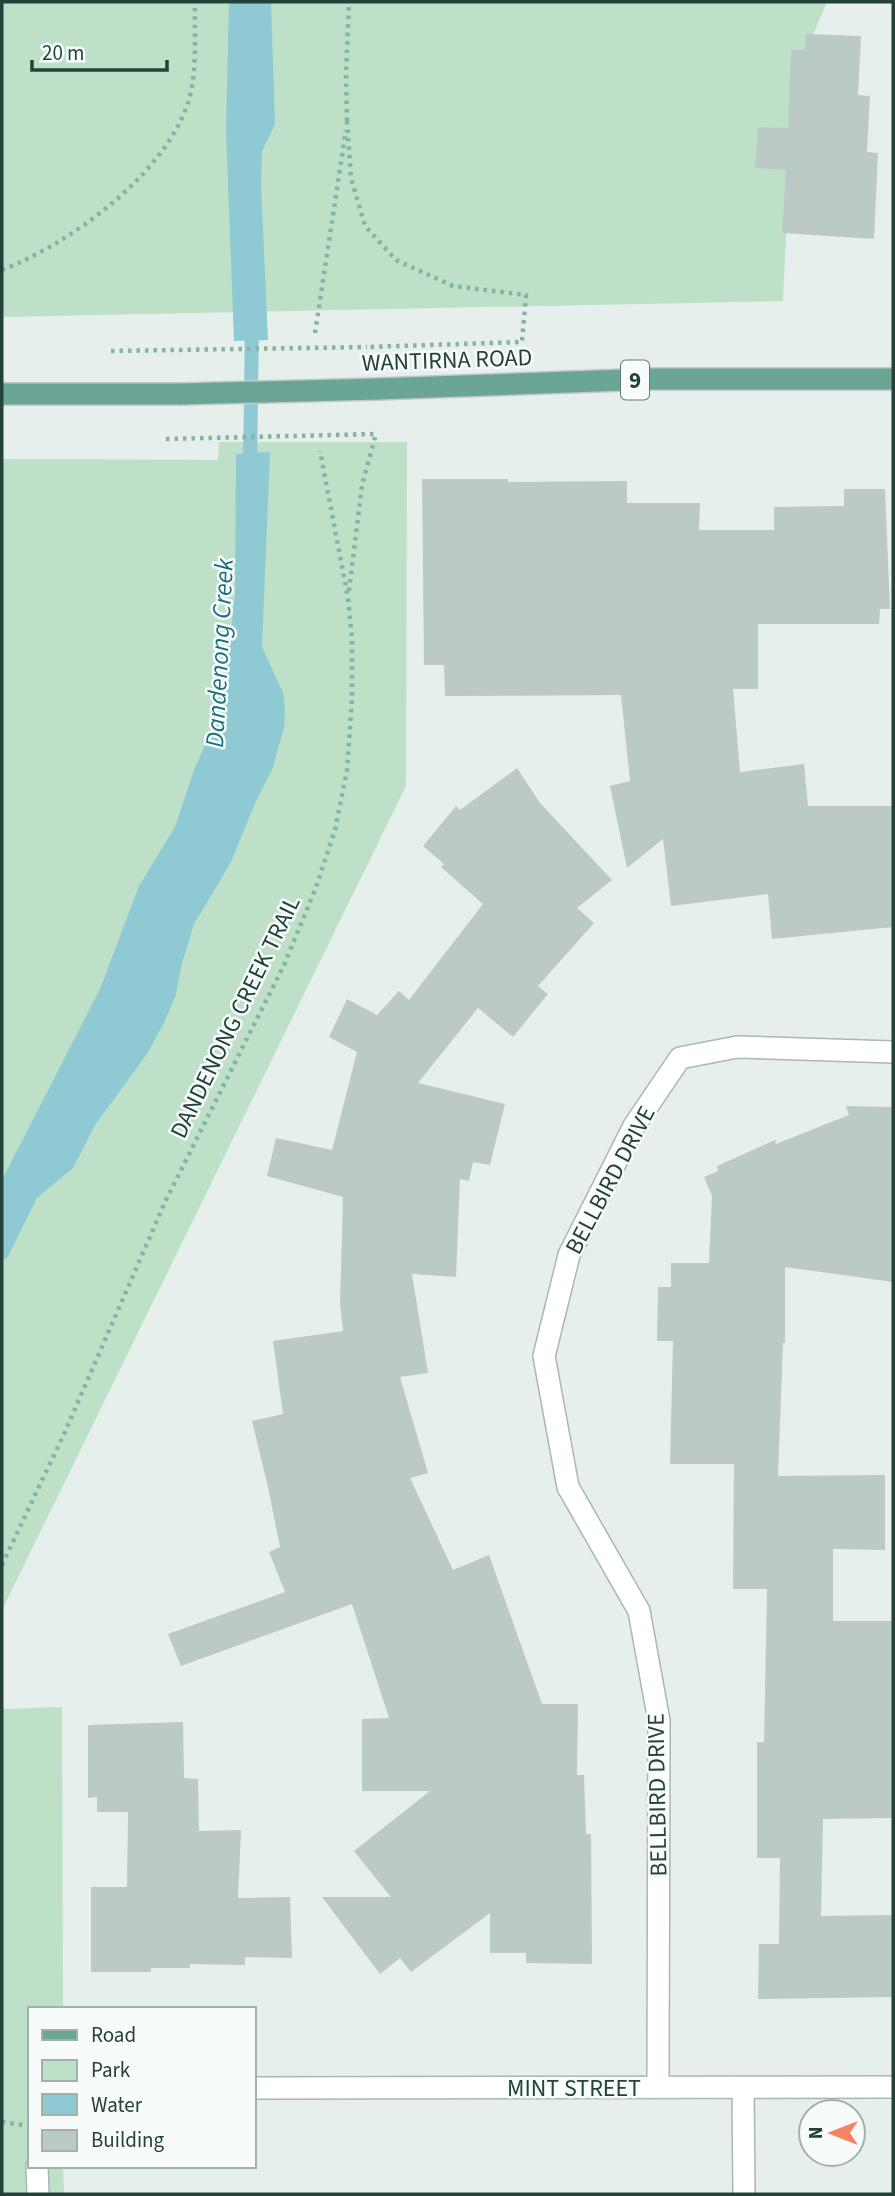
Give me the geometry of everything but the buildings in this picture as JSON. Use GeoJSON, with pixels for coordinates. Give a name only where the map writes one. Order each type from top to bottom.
{"type":"FeatureCollection","features":[{"type":"Feature","properties":{"kind":"main road","name":"WANTIRNA ROAD"},"geometry":{"type":"LineString","coordinates":[[2,394],[181,394],[651,379],[893,379]]}},
{"type":"Feature","properties":{"kind":"street","name":"BELLBIRD DRIVE"},"geometry":{"type":"LineString","coordinates":[[658,2087],[659,1721],[639,1611],[568,1487],[544,1356],[569,1255],[634,1126],[680,1058],[737,1046],[893,1052]]}},
{"type":"Feature","properties":{"kind":"street","name":"MINT STREET"},"geometry":{"type":"LineString","coordinates":[[256,2088],[893,2087]]}},
{"type":"Feature","properties":{"kind":"street"},"geometry":{"type":"LineString","coordinates":[[743,2088],[744,2194]]}},
{"type":"Feature","properties":{"kind":"street"},"geometry":{"type":"LineString","coordinates":[[37,2168],[38,2194]]}},
{"type":"Feature","properties":{"kind":"path"},"geometry":{"type":"LineString","coordinates":[[2,270],[32,258],[104,209],[141,177],[173,136],[188,102],[194,69],[195,2]]}},
{"type":"Feature","properties":{"kind":"path"},"geometry":{"type":"LineString","coordinates":[[111,351],[522,342],[526,295],[453,286],[396,260],[365,226],[351,178],[346,74],[349,2]]}},
{"type":"Feature","properties":{"kind":"path"},"geometry":{"type":"LineString","coordinates":[[315,333],[348,121]]}},
{"type":"Feature","properties":{"kind":"path"},"geometry":{"type":"LineString","coordinates":[[166,439],[376,434],[362,485],[348,598]]}},
{"type":"Feature","properties":{"kind":"path","name":"DANDENONG CREEK TRAIL"},"geometry":{"type":"LineString","coordinates":[[2,1565],[64,1434],[166,1200],[284,965],[315,890],[335,830],[347,770],[352,699],[352,638],[348,598],[320,451]]}},
{"type":"Feature","properties":{"kind":"path"},"geometry":{"type":"LineString","coordinates":[[2,2122],[28,2126]]}},
{"type":"Feature","properties":{"kind":"green space"},"geometry":{"type":"Polygon","coordinates":[[[2,2],[827,2],[793,81],[783,301],[2,317],[2,2]]]}},
{"type":"Feature","properties":{"kind":"green space"},"geometry":{"type":"Polygon","coordinates":[[[219,442],[407,442],[406,786],[2,1610],[2,459],[218,460],[219,442]]]}},
{"type":"Feature","properties":{"kind":"green space"},"geometry":{"type":"Polygon","coordinates":[[[62,1707],[63,2007],[28,2007],[28,2168],[63,2168],[64,2194],[2,2194],[2,1709],[62,1707]]]}},
{"type":"Feature","properties":{"kind":"water"},"geometry":{"type":"Polygon","coordinates":[[[229,2],[271,2],[275,124],[262,151],[261,184],[268,340],[234,341],[226,130],[229,2]]]}},
{"type":"Feature","properties":{"kind":"water"},"geometry":{"type":"Polygon","coordinates":[[[270,452],[262,647],[283,693],[285,710],[284,728],[272,770],[231,862],[194,924],[176,995],[147,1054],[95,1125],[73,1168],[38,1197],[2,1236],[2,1180],[100,989],[139,886],[175,827],[194,770],[215,723],[219,689],[229,650],[235,596],[236,454],[270,452]]]}},
{"type":"Feature","properties":{"kind":"waterway","name":"Dandenong Creek"},"geometry":{"type":"LineString","coordinates":[[250,469],[252,322]]}},
{"type":"Feature","properties":{"kind":"waterway","name":"Dandenong Creek"},"geometry":{"type":"LineString","coordinates":[[2,1253],[28,1200]]}}]}
